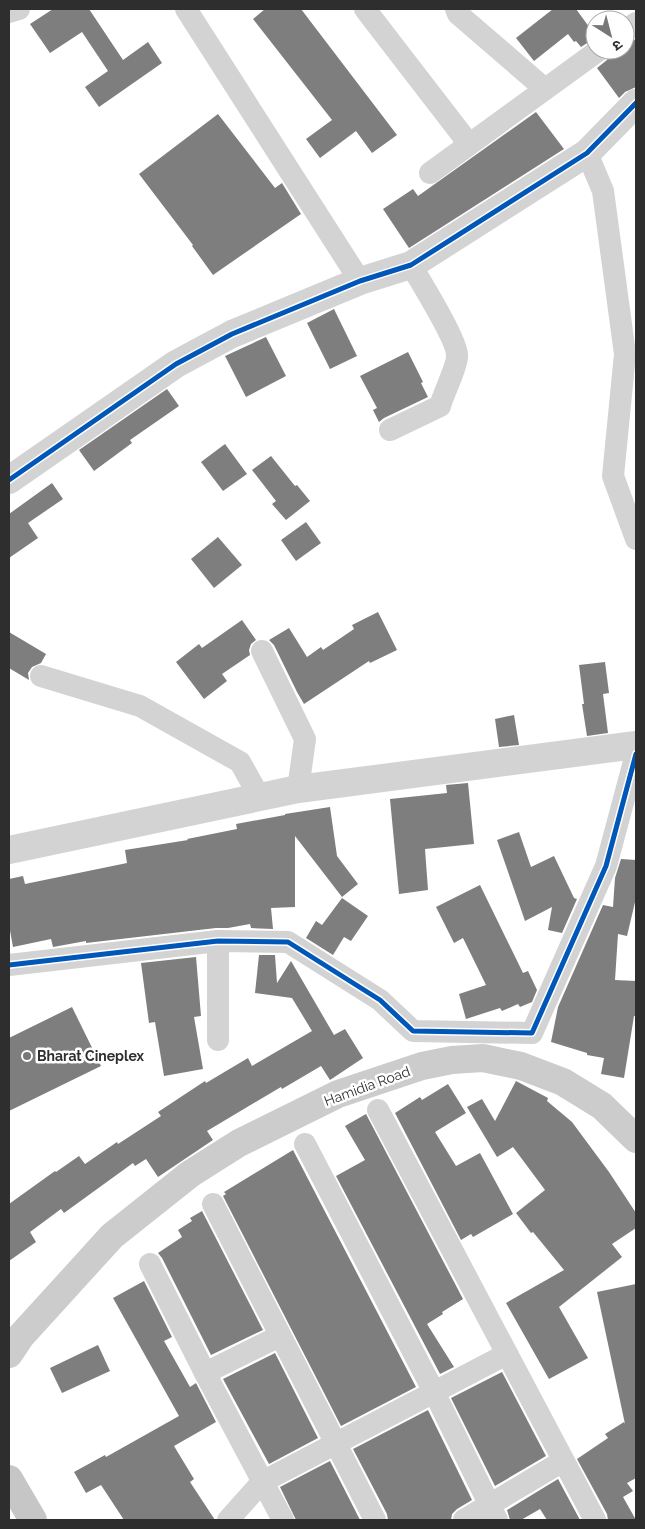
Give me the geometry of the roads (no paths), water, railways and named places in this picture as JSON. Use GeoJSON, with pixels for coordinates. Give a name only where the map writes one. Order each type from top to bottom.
{"type":"FeatureCollection","features":[{"type":"Feature","properties":{"kind":"main road","name":"Hamidia Road"},"geometry":{"type":"LineString","coordinates":[[9,1354],[21,1336],[112,1236],[190,1174],[239,1143],[338,1094],[422,1066],[452,1060],[483,1058],[521,1066],[563,1082],[602,1106],[636,1139]]}},
{"type":"Feature","properties":{"kind":"main road"},"geometry":{"type":"LineString","coordinates":[[9,1479],[33,1520]]}},
{"type":"Feature","properties":{"kind":"street"},"geometry":{"type":"LineString","coordinates":[[9,12],[19,9]]}},
{"type":"Feature","properties":{"kind":"street"},"geometry":{"type":"LineString","coordinates":[[186,9],[360,280]]}},
{"type":"Feature","properties":{"kind":"street"},"geometry":{"type":"LineString","coordinates":[[366,9],[470,144]]}},
{"type":"Feature","properties":{"kind":"street"},"geometry":{"type":"LineString","coordinates":[[456,9],[458,14],[545,89]]}},
{"type":"Feature","properties":{"kind":"street"},"geometry":{"type":"LineString","coordinates":[[430,173],[585,60]]}},
{"type":"Feature","properties":{"kind":"street"},"geometry":{"type":"LineString","coordinates":[[9,480],[176,364],[232,334],[360,280],[412,265],[587,153],[636,103]]}},
{"type":"Feature","properties":{"kind":"street"},"geometry":{"type":"LineString","coordinates":[[587,153],[603,191],[625,354],[613,476],[636,539]]}},
{"type":"Feature","properties":{"kind":"street"},"geometry":{"type":"LineString","coordinates":[[390,430],[440,406],[458,354],[451,336],[412,265]]}},
{"type":"Feature","properties":{"kind":"street"},"geometry":{"type":"LineString","coordinates":[[262,651],[305,739],[298,790]]}},
{"type":"Feature","properties":{"kind":"street"},"geometry":{"type":"LineString","coordinates":[[41,676],[140,706],[240,762],[260,798]]}},
{"type":"Feature","properties":{"kind":"street"},"geometry":{"type":"LineString","coordinates":[[9,850],[298,790],[636,745]]}},
{"type":"Feature","properties":{"kind":"street"},"geometry":{"type":"LineString","coordinates":[[9,965],[218,941],[288,942],[380,1000],[413,1031],[532,1033],[606,866],[636,754]]}},
{"type":"Feature","properties":{"kind":"street"},"geometry":{"type":"LineString","coordinates":[[218,941],[218,1040]]}},
{"type":"Feature","properties":{"kind":"street"},"geometry":{"type":"LineString","coordinates":[[378,1110],[595,1520]]}},
{"type":"Feature","properties":{"kind":"street"},"geometry":{"type":"LineString","coordinates":[[305,1144],[434,1392],[493,1512]]}},
{"type":"Feature","properties":{"kind":"street"},"geometry":{"type":"LineString","coordinates":[[213,1204],[376,1520]]}},
{"type":"Feature","properties":{"kind":"street"},"geometry":{"type":"LineString","coordinates":[[150,1264],[283,1520]]}},
{"type":"Feature","properties":{"kind":"street"},"geometry":{"type":"LineString","coordinates":[[205,1373],[280,1336]]}},
{"type":"Feature","properties":{"kind":"street"},"geometry":{"type":"LineString","coordinates":[[228,1520],[262,1482],[507,1354]]}},
{"type":"Feature","properties":{"kind":"street"},"geometry":{"type":"LineString","coordinates":[[464,1520],[493,1512],[563,1461]]}},
{"type":"Feature","properties":{"kind":"place","name":"Bharat Cineplex"},"geometry":{"type":"Point","coordinates":[27,1056]}}]}
